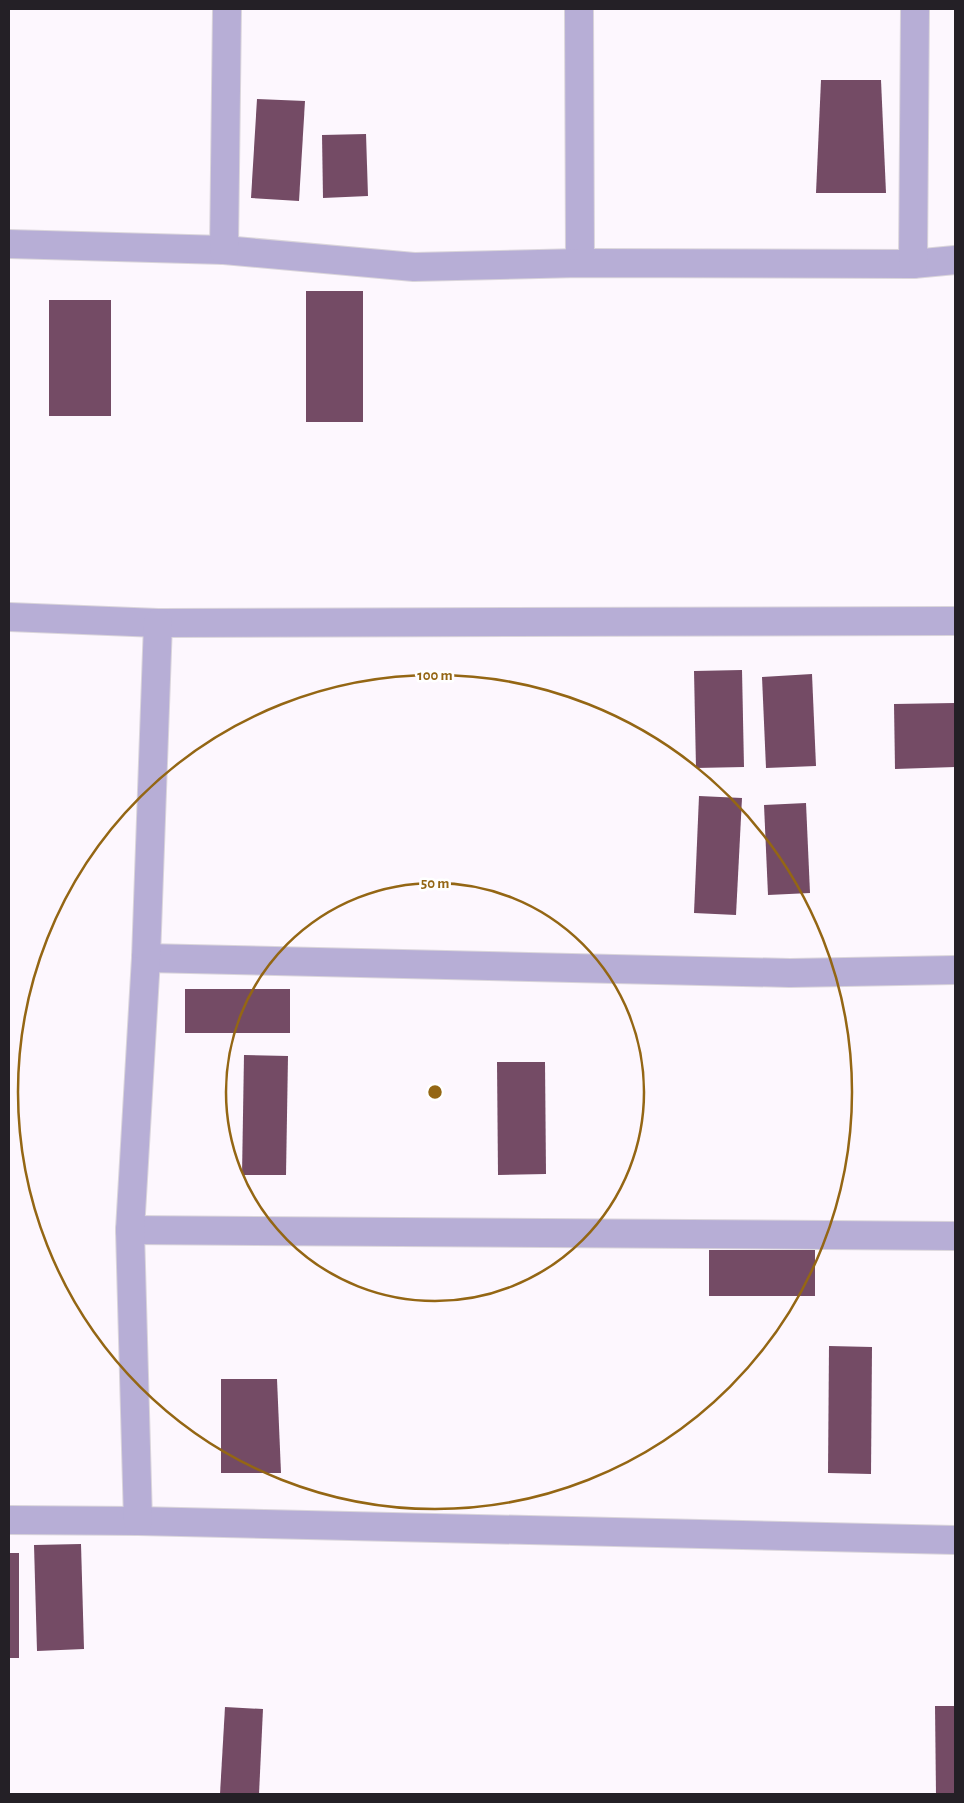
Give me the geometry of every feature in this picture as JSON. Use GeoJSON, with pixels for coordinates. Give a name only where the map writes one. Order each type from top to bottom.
{"type":"FeatureCollection","features":[{"type":"Feature","properties":{"kind":"street"},"geometry":{"type":"LineString","coordinates":[[224,250],[227,9]]}},
{"type":"Feature","properties":{"kind":"street"},"geometry":{"type":"LineString","coordinates":[[579,9],[580,263]]}},
{"type":"Feature","properties":{"kind":"street"},"geometry":{"type":"LineString","coordinates":[[914,264],[915,9]]}},
{"type":"Feature","properties":{"kind":"street"},"geometry":{"type":"LineString","coordinates":[[9,244],[224,250],[414,268],[580,263],[914,264],[955,260]]}},
{"type":"Feature","properties":{"kind":"street"},"geometry":{"type":"LineString","coordinates":[[9,617],[158,623],[955,621]]}},
{"type":"Feature","properties":{"kind":"street"},"geometry":{"type":"LineString","coordinates":[[138,1521],[130,1230],[146,958],[158,623]]}},
{"type":"Feature","properties":{"kind":"street"},"geometry":{"type":"LineString","coordinates":[[146,958],[790,973],[955,970]]}},
{"type":"Feature","properties":{"kind":"street"},"geometry":{"type":"LineString","coordinates":[[130,1230],[955,1236]]}},
{"type":"Feature","properties":{"kind":"street"},"geometry":{"type":"LineString","coordinates":[[9,1520],[138,1521],[955,1540]]}},
{"type":"Feature","properties":{"kind":"building"},"geometry":{"type":"Polygon","coordinates":[[[821,80],[881,80],[886,193],[816,193],[821,80]]]}},
{"type":"Feature","properties":{"kind":"building"},"geometry":{"type":"Polygon","coordinates":[[[257,99],[305,101],[299,201],[251,198],[257,99]]]}},
{"type":"Feature","properties":{"kind":"building"},"geometry":{"type":"Polygon","coordinates":[[[366,134],[368,196],[323,198],[322,135],[366,134]]]}},
{"type":"Feature","properties":{"kind":"building"},"geometry":{"type":"Polygon","coordinates":[[[306,291],[363,291],[363,422],[306,422],[306,291]]]}},
{"type":"Feature","properties":{"kind":"building"},"geometry":{"type":"Polygon","coordinates":[[[49,300],[111,300],[111,416],[49,416],[49,300]]]}},
{"type":"Feature","properties":{"kind":"building"},"geometry":{"type":"Polygon","coordinates":[[[742,670],[744,767],[696,768],[694,671],[742,670]]]}},
{"type":"Feature","properties":{"kind":"building"},"geometry":{"type":"Polygon","coordinates":[[[812,674],[816,766],[766,768],[762,677],[812,674]]]}},
{"type":"Feature","properties":{"kind":"building"},"geometry":{"type":"Polygon","coordinates":[[[955,703],[955,767],[895,769],[894,704],[955,703]]]}},
{"type":"Feature","properties":{"kind":"building"},"geometry":{"type":"Polygon","coordinates":[[[699,796],[742,798],[736,915],[694,913],[699,796]]]}},
{"type":"Feature","properties":{"kind":"building"},"geometry":{"type":"Polygon","coordinates":[[[806,803],[810,893],[768,895],[764,805],[806,803]]]}},
{"type":"Feature","properties":{"kind":"building"},"geometry":{"type":"Polygon","coordinates":[[[185,989],[290,989],[290,1033],[185,1033],[185,989]]]}},
{"type":"Feature","properties":{"kind":"building"},"geometry":{"type":"Polygon","coordinates":[[[244,1055],[288,1056],[286,1175],[242,1175],[244,1055]]]}},
{"type":"Feature","properties":{"kind":"building"},"geometry":{"type":"Polygon","coordinates":[[[497,1062],[545,1062],[546,1174],[498,1175],[497,1062]]]}},
{"type":"Feature","properties":{"kind":"building"},"geometry":{"type":"Polygon","coordinates":[[[709,1250],[815,1250],[815,1296],[709,1296],[709,1250]]]}},
{"type":"Feature","properties":{"kind":"building"},"geometry":{"type":"Polygon","coordinates":[[[829,1346],[872,1347],[871,1474],[828,1473],[829,1346]]]}},
{"type":"Feature","properties":{"kind":"building"},"geometry":{"type":"Polygon","coordinates":[[[221,1379],[277,1379],[281,1473],[221,1473],[221,1379]]]}},
{"type":"Feature","properties":{"kind":"building"},"geometry":{"type":"Polygon","coordinates":[[[81,1544],[84,1649],[37,1651],[34,1545],[81,1544]]]}},
{"type":"Feature","properties":{"kind":"building"},"geometry":{"type":"Polygon","coordinates":[[[9,1553],[19,1553],[19,1658],[9,1658],[9,1553]]]}},
{"type":"Feature","properties":{"kind":"building"},"geometry":{"type":"Polygon","coordinates":[[[935,1706],[955,1706],[955,1794],[936,1794],[935,1706]]]}},
{"type":"Feature","properties":{"kind":"building"},"geometry":{"type":"Polygon","coordinates":[[[225,1707],[263,1709],[259,1794],[220,1794],[225,1707]]]}}]}
